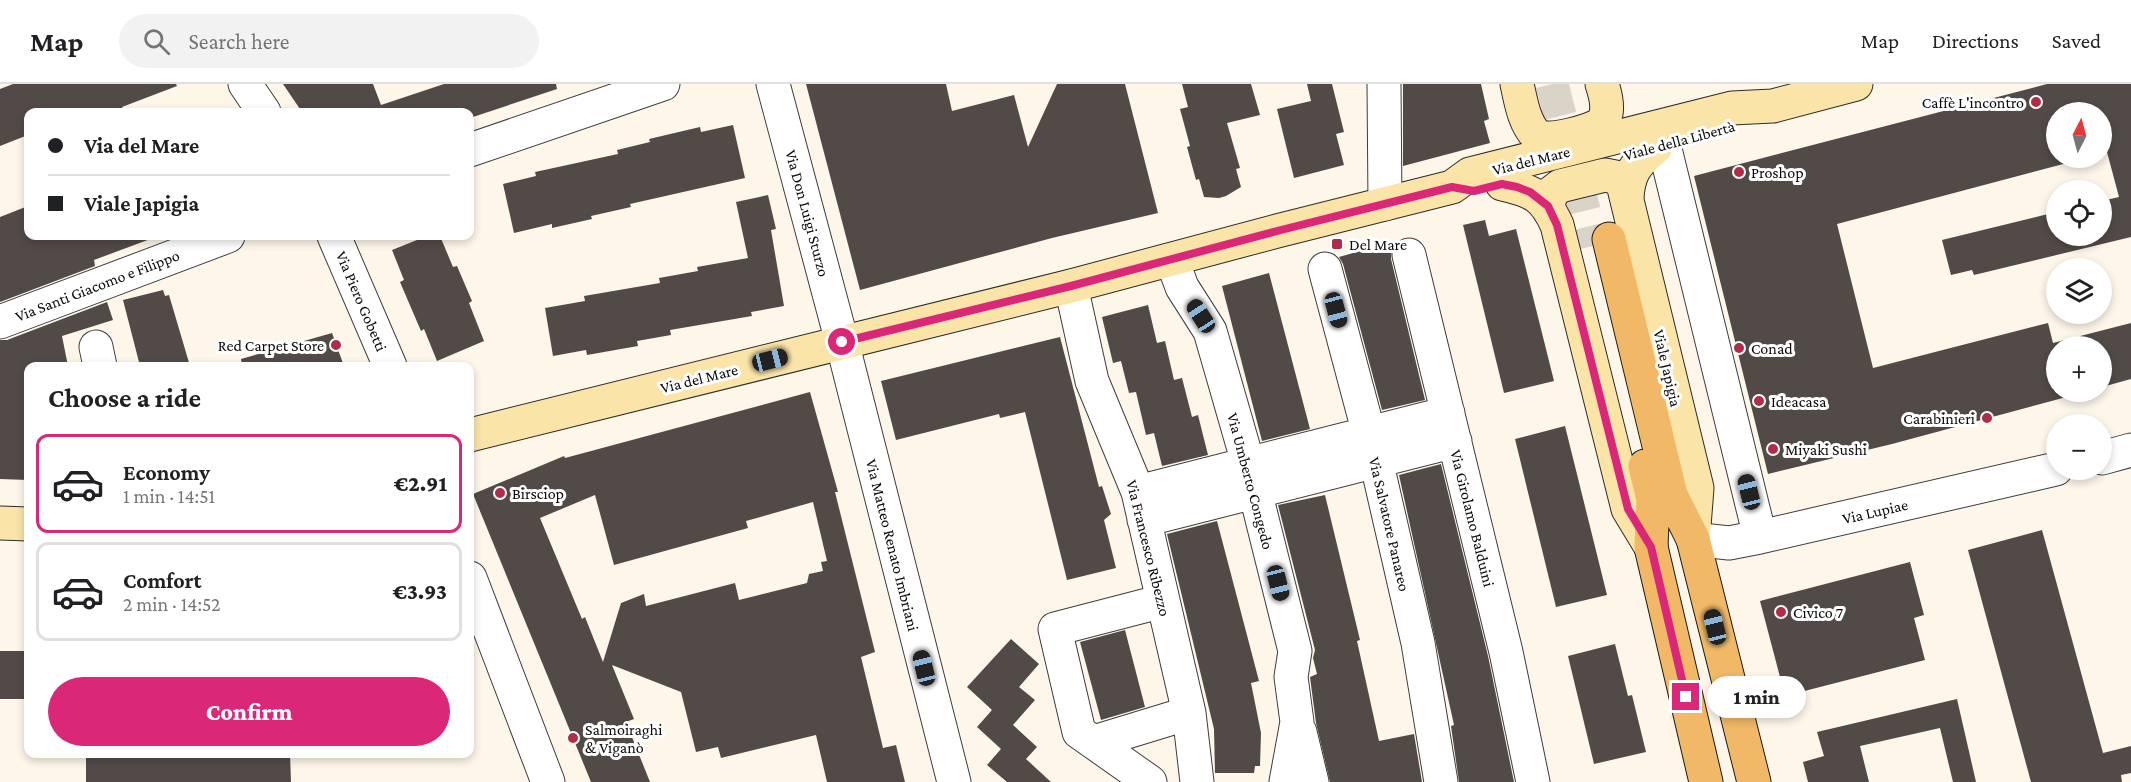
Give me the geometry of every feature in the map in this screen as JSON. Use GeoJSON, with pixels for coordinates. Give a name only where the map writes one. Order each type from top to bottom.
{"type":"FeatureCollection","features":[{"type":"Feature","properties":{"kind":"main road","name":"Viale della Libertà"},"geometry":{"type":"LineString","coordinates":[[1580,156],[1657,141],[1732,108],[1773,106],[1856,84]]}},
{"type":"Feature","properties":{"kind":"main road"},"geometry":{"type":"LineString","coordinates":[[1520,99],[1538,137],[1551,139],[1594,128],[1602,123],[1607,111],[1604,88]]}},
{"type":"Feature","properties":{"kind":"main road"},"geometry":{"type":"LineString","coordinates":[[1604,88],[1618,108],[1657,141],[1631,174],[1627,199]]}},
{"type":"Feature","properties":{"kind":"main road"},"geometry":{"type":"LineString","coordinates":[[1520,99],[1520,144],[1502,175],[1548,206],[1551,194],[1560,186],[1605,175],[1623,184],[1627,199]]}},
{"type":"Feature","properties":{"kind":"main road","name":"Via del Mare"},"geometry":{"type":"LineString","coordinates":[[474,434],[1071,286],[1452,187],[1470,174],[1502,175],[1580,156]]}},
{"type":"Feature","properties":{"kind":"main road","name":"Viale Japigia"},"geometry":{"type":"LineString","coordinates":[[1627,199],[1697,488],[1693,539]]}},
{"type":"Feature","properties":{"kind":"main road","name":"Viale Japigia"},"geometry":{"type":"LineString","coordinates":[[1548,206],[1557,225],[1628,509],[1651,547]]}},
{"type":"Feature","properties":{"kind":"main road","name":"Viale Japigia"},"geometry":{"type":"LineString","coordinates":[[1706,782],[1651,547],[1653,499],[1601,243],[1671,495],[1693,539],[1754,782]]}},
{"type":"Feature","properties":{"kind":"main road"},"geometry":{"type":"LineString","coordinates":[[0,523],[24,524]]}},
{"type":"Feature","properties":{"kind":"street"},"geometry":{"type":"LineString","coordinates":[[245,84],[261,108]]}},
{"type":"Feature","properties":{"kind":"street"},"geometry":{"type":"LineString","coordinates":[[474,149],[663,84]]}},
{"type":"Feature","properties":{"kind":"street","name":"Via Don Luigi Sturzo"},"geometry":{"type":"LineString","coordinates":[[773,84],[842,342]]}},
{"type":"Feature","properties":{"kind":"street"},"geometry":{"type":"LineString","coordinates":[[1384,84],[1385,204]]}},
{"type":"Feature","properties":{"kind":"street"},"geometry":{"type":"LineString","coordinates":[[1657,141],[1760,537]]}},
{"type":"Feature","properties":{"kind":"street","name":"Via Santi Giacomo e Filippo"},"geometry":{"type":"LineString","coordinates":[[0,322],[217,240]]}},
{"type":"Feature","properties":{"kind":"street","name":"Via Piero Gobetti"},"geometry":{"type":"LineString","coordinates":[[336,240],[388,362]]}},
{"type":"Feature","properties":{"kind":"street","name":"Via Girolamo Balduini"},"geometry":{"type":"LineString","coordinates":[[1409,255],[1506,652],[1533,782]]}},
{"type":"Feature","properties":{"kind":"street","name":"Via Umberto Congedo"},"geometry":{"type":"LineString","coordinates":[[1172,260],[1182,287],[1210,331],[1252,478],[1295,651],[1291,677],[1297,722],[1286,782]]}},
{"type":"Feature","properties":{"kind":"street","name":"Via Salvatore Panareo"},"geometry":{"type":"LineString","coordinates":[[1325,269],[1372,447],[1418,643],[1441,782]]}},
{"type":"Feature","properties":{"kind":"street","name":"Via Francesco Ribezzo"},"geometry":{"type":"LineString","coordinates":[[1071,286],[1092,381],[1141,506],[1189,713],[1197,782]]}},
{"type":"Feature","properties":{"kind":"street","name":"Via Matteo Renato Imbriani"},"geometry":{"type":"LineString","coordinates":[[842,342],[954,782]]}},
{"type":"Feature","properties":{"kind":"street"},"geometry":{"type":"LineString","coordinates":[[1141,506],[1451,427]]}},
{"type":"Feature","properties":{"kind":"street"},"geometry":{"type":"LineString","coordinates":[[2112,455],[2131,450]]}},
{"type":"Feature","properties":{"kind":"street","name":"Via Lupiae"},"geometry":{"type":"LineString","coordinates":[[1693,539],[1728,543],[1760,537],[2046,471]]}},
{"type":"Feature","properties":{"kind":"street"},"geometry":{"type":"LineString","coordinates":[[474,588],[548,782]]}},
{"type":"Feature","properties":{"kind":"street"},"geometry":{"type":"LineString","coordinates":[[1150,782],[1078,732],[1055,629],[1163,601]]}},
{"type":"Feature","properties":{"kind":"street"},"geometry":{"type":"LineString","coordinates":[[1094,742],[1189,713]]}},
{"type":"Feature","properties":{"kind":"street"},"geometry":{"type":"LineString","coordinates":[[1297,722],[1312,782]]}},
{"type":"Feature","properties":{"kind":"building"},"geometry":{"type":"Polygon","coordinates":[[[13,84],[176,84],[177,86],[122,108],[24,108],[24,137],[0,146],[0,89],[13,84]]]}},
{"type":"Feature","properties":{"kind":"building"},"geometry":{"type":"Polygon","coordinates":[[[283,84],[373,84],[381,105],[444,84],[556,84],[557,89],[474,117],[474,108],[299,108],[283,84]]]}},
{"type":"Feature","properties":{"kind":"building"},"geometry":{"type":"Polygon","coordinates":[[[806,84],[946,84],[952,111],[1014,95],[1028,147],[1057,84],[1125,84],[1158,213],[1052,238],[860,290],[806,84]]]}},
{"type":"Feature","properties":{"kind":"building"},"geometry":{"type":"Polygon","coordinates":[[[1182,84],[1251,84],[1260,115],[1227,123],[1240,168],[1236,169],[1241,187],[1226,196],[1204,197],[1199,179],[1196,180],[1180,109],[1188,107],[1182,84]]]}},
{"type":"Feature","properties":{"kind":"building"},"geometry":{"type":"Polygon","coordinates":[[[1307,84],[1332,84],[1344,132],[1336,134],[1344,165],[1294,178],[1277,109],[1311,101],[1307,84]]]}},
{"type":"Feature","properties":{"kind":"building"},"geometry":{"type":"Polygon","coordinates":[[[1403,84],[1481,84],[1489,119],[1484,121],[1490,143],[1403,166],[1403,84]]]}},
{"type":"Feature","properties":{"kind":"building"},"geometry":{"type":"Polygon","coordinates":[[[2047,84],[2131,84],[2131,237],[2112,242],[2112,199],[2119,197],[2111,168],[2112,102],[2046,102],[2046,168],[2048,168],[1837,224],[1873,368],[2046,324],[2048,324],[2051,336],[2046,336],[2046,402],[2048,402],[1892,444],[1768,474],[1694,176],[2047,84]]]}},
{"type":"Feature","properties":{"kind":"building"},"geometry":{"type":"Polygon","coordinates":[[[733,125],[745,178],[630,204],[631,207],[591,216],[592,219],[552,228],[552,224],[514,233],[503,184],[536,176],[535,172],[618,154],[617,150],[650,142],[649,139],[700,127],[701,132],[733,125]]]}},
{"type":"Feature","properties":{"kind":"building"},"geometry":{"type":"Polygon","coordinates":[[[768,195],[776,229],[771,230],[784,306],[751,312],[752,316],[670,330],[671,335],[637,341],[638,346],[587,355],[586,350],[553,356],[545,308],[585,301],[584,296],[660,283],[659,278],[698,271],[697,267],[748,258],[736,202],[768,195]]]}},
{"type":"Feature","properties":{"kind":"building"},"geometry":{"type":"Polygon","coordinates":[[[24,208],[24,240],[148,240],[94,260],[95,266],[0,302],[0,217],[24,208]]]}},
{"type":"Feature","properties":{"kind":"building"},"geometry":{"type":"Polygon","coordinates":[[[2046,214],[2046,246],[2094,246],[1974,275],[1972,270],[1951,275],[1942,240],[2046,214]]]}},
{"type":"Feature","properties":{"kind":"building"},"geometry":{"type":"Polygon","coordinates":[[[1485,220],[1489,236],[1516,229],[1554,381],[1504,393],[1463,225],[1485,220]]]}},
{"type":"Feature","properties":{"kind":"building"},"geometry":{"type":"Polygon","coordinates":[[[417,240],[442,240],[453,267],[457,266],[472,301],[469,303],[484,341],[437,361],[400,282],[404,280],[392,250],[417,240]]]}},
{"type":"Feature","properties":{"kind":"building"},"geometry":{"type":"Polygon","coordinates":[[[1392,242],[1391,259],[1425,400],[1382,410],[1343,264],[1339,257],[1392,242]]]}},
{"type":"Feature","properties":{"kind":"building"},"geometry":{"type":"Polygon","coordinates":[[[1269,273],[1310,429],[1262,441],[1222,286],[1269,273]]]}},
{"type":"Feature","properties":{"kind":"building"},"geometry":{"type":"Polygon","coordinates":[[[163,290],[165,296],[169,295],[189,362],[139,362],[123,300],[163,290]]]}},
{"type":"Feature","properties":{"kind":"building"},"geometry":{"type":"Polygon","coordinates":[[[107,302],[113,320],[62,336],[67,362],[24,362],[24,480],[0,479],[0,340],[7,340],[107,302]]]}},
{"type":"Feature","properties":{"kind":"building"},"geometry":{"type":"Polygon","coordinates":[[[1148,305],[1157,343],[1165,341],[1174,380],[1182,378],[1192,417],[1198,415],[1208,455],[1162,466],[1154,433],[1146,435],[1136,392],[1129,393],[1121,361],[1113,363],[1102,317],[1148,305]]]}},
{"type":"Feature","properties":{"kind":"building"},"geometry":{"type":"Polygon","coordinates":[[[2131,323],[2131,379],[2112,384],[2112,336],[2080,336],[2131,323]]]}},
{"type":"Feature","properties":{"kind":"building"},"geometry":{"type":"Polygon","coordinates":[[[332,333],[343,362],[241,362],[241,359],[332,333]]]}},
{"type":"Feature","properties":{"kind":"building"},"geometry":{"type":"Polygon","coordinates":[[[1060,337],[1099,487],[1102,486],[1111,514],[1104,520],[1116,568],[1067,580],[1025,412],[1000,418],[999,414],[896,440],[881,381],[1060,337]]]}},
{"type":"Feature","properties":{"kind":"building"},"geometry":{"type":"Polygon","coordinates":[[[810,392],[838,492],[835,492],[875,652],[861,657],[883,748],[896,745],[905,782],[827,782],[816,735],[721,758],[718,747],[696,752],[681,692],[612,665],[634,719],[626,722],[650,782],[591,782],[474,496],[474,494],[564,456],[565,458],[810,392]],[[595,495],[540,518],[582,619],[585,617],[603,662],[621,603],[644,594],[646,606],[735,583],[739,600],[807,583],[809,574],[823,571],[821,562],[827,561],[813,502],[746,521],[748,528],[614,565],[595,495]]]}},
{"type":"Feature","properties":{"kind":"building"},"geometry":{"type":"Polygon","coordinates":[[[1565,426],[1607,595],[1556,607],[1515,439],[1565,426]]]}},
{"type":"Feature","properties":{"kind":"building"},"geometry":{"type":"Polygon","coordinates":[[[1441,464],[1488,656],[1514,782],[1459,782],[1451,726],[1454,725],[1399,475],[1441,464]]]}},
{"type":"Feature","properties":{"kind":"building"},"geometry":{"type":"Polygon","coordinates":[[[1325,495],[1360,640],[1357,641],[1379,741],[1414,734],[1422,782],[1330,782],[1316,723],[1310,677],[1317,674],[1313,658],[1315,650],[1278,505],[1325,495]]]}},
{"type":"Feature","properties":{"kind":"building"},"geometry":{"type":"Polygon","coordinates":[[[1217,521],[1259,681],[1251,683],[1261,733],[1260,766],[1255,766],[1254,773],[1215,773],[1214,729],[1167,534],[1217,521]]]}},
{"type":"Feature","properties":{"kind":"building"},"geometry":{"type":"Polygon","coordinates":[[[2042,530],[2103,753],[2131,746],[2131,773],[2121,775],[2122,782],[2031,782],[1968,550],[2042,530]]]}},
{"type":"Feature","properties":{"kind":"building"},"geometry":{"type":"Polygon","coordinates":[[[1910,562],[1924,615],[1914,618],[1925,660],[1785,696],[1760,601],[1910,562]]]}},
{"type":"Feature","properties":{"kind":"building"},"geometry":{"type":"Polygon","coordinates":[[[1125,630],[1145,707],[1101,720],[1080,642],[1125,630]]]}},
{"type":"Feature","properties":{"kind":"building"},"geometry":{"type":"Polygon","coordinates":[[[1011,639],[1039,664],[1019,687],[1035,700],[1013,725],[1037,747],[1026,759],[1051,782],[1007,782],[987,765],[1001,749],[977,727],[992,710],[967,687],[1011,639]]]}},
{"type":"Feature","properties":{"kind":"building"},"geometry":{"type":"Polygon","coordinates":[[[1615,644],[1628,696],[1632,695],[1646,752],[1594,764],[1568,656],[1615,644]]]}},
{"type":"Feature","properties":{"kind":"building"},"geometry":{"type":"Polygon","coordinates":[[[0,651],[24,651],[24,699],[0,699],[0,651]]]}},
{"type":"Feature","properties":{"kind":"building"},"geometry":{"type":"Polygon","coordinates":[[[1957,699],[1976,782],[1953,782],[1940,728],[1860,746],[1869,782],[1808,782],[1803,762],[1824,756],[1817,732],[1957,699]]]}},
{"type":"Feature","properties":{"kind":"building"},"geometry":{"type":"Polygon","coordinates":[[[86,758],[290,758],[291,782],[86,782],[86,758]]]}},
{"type":"Feature","properties":{"kind":"tunnel"},"geometry":{"type":"LineString","coordinates":[[1552,84],[1593,246]]}},
{"type":"Feature","properties":{"kind":"place","name":"Caffè L'incontro"},"geometry":{"type":"Point","coordinates":[2036,102]}},
{"type":"Feature","properties":{"kind":"place","name":"Proshop"},"geometry":{"type":"Point","coordinates":[1739,172]}},
{"type":"Feature","properties":{"kind":"place","name":"Del Mare"},"geometry":{"type":"Point","coordinates":[1337,244]}},
{"type":"Feature","properties":{"kind":"place","name":"Red Carpet Store"},"geometry":{"type":"Point","coordinates":[336,345]}},
{"type":"Feature","properties":{"kind":"place","name":"Conad"},"geometry":{"type":"Point","coordinates":[1739,348]}},
{"type":"Feature","properties":{"kind":"place","name":"Ideacasa"},"geometry":{"type":"Point","coordinates":[1759,401]}},
{"type":"Feature","properties":{"kind":"place","name":"Carabinieri"},"geometry":{"type":"Point","coordinates":[1987,418]}},
{"type":"Feature","properties":{"kind":"place","name":"Miyaki Sushi"},"geometry":{"type":"Point","coordinates":[1773,449]}},
{"type":"Feature","properties":{"kind":"place","name":"Birsciop"},"geometry":{"type":"Point","coordinates":[500,493]}},
{"type":"Feature","properties":{"kind":"place","name":"Civico 7"},"geometry":{"type":"Point","coordinates":[1781,612]}},
{"type":"Feature","properties":{"kind":"place","name":"Salmoiraghi & Viganò"},"geometry":{"type":"Point","coordinates":[573,738]}},
{"type":"Feature","properties":{"kind":"route"},"geometry":{"type":"LineString","coordinates":[[842,342],[1071,286],[1452,187],[1474,191],[1502,184],[1530,192],[1548,206],[1557,225],[1628,509],[1651,547],[1686,697]]}}]}
